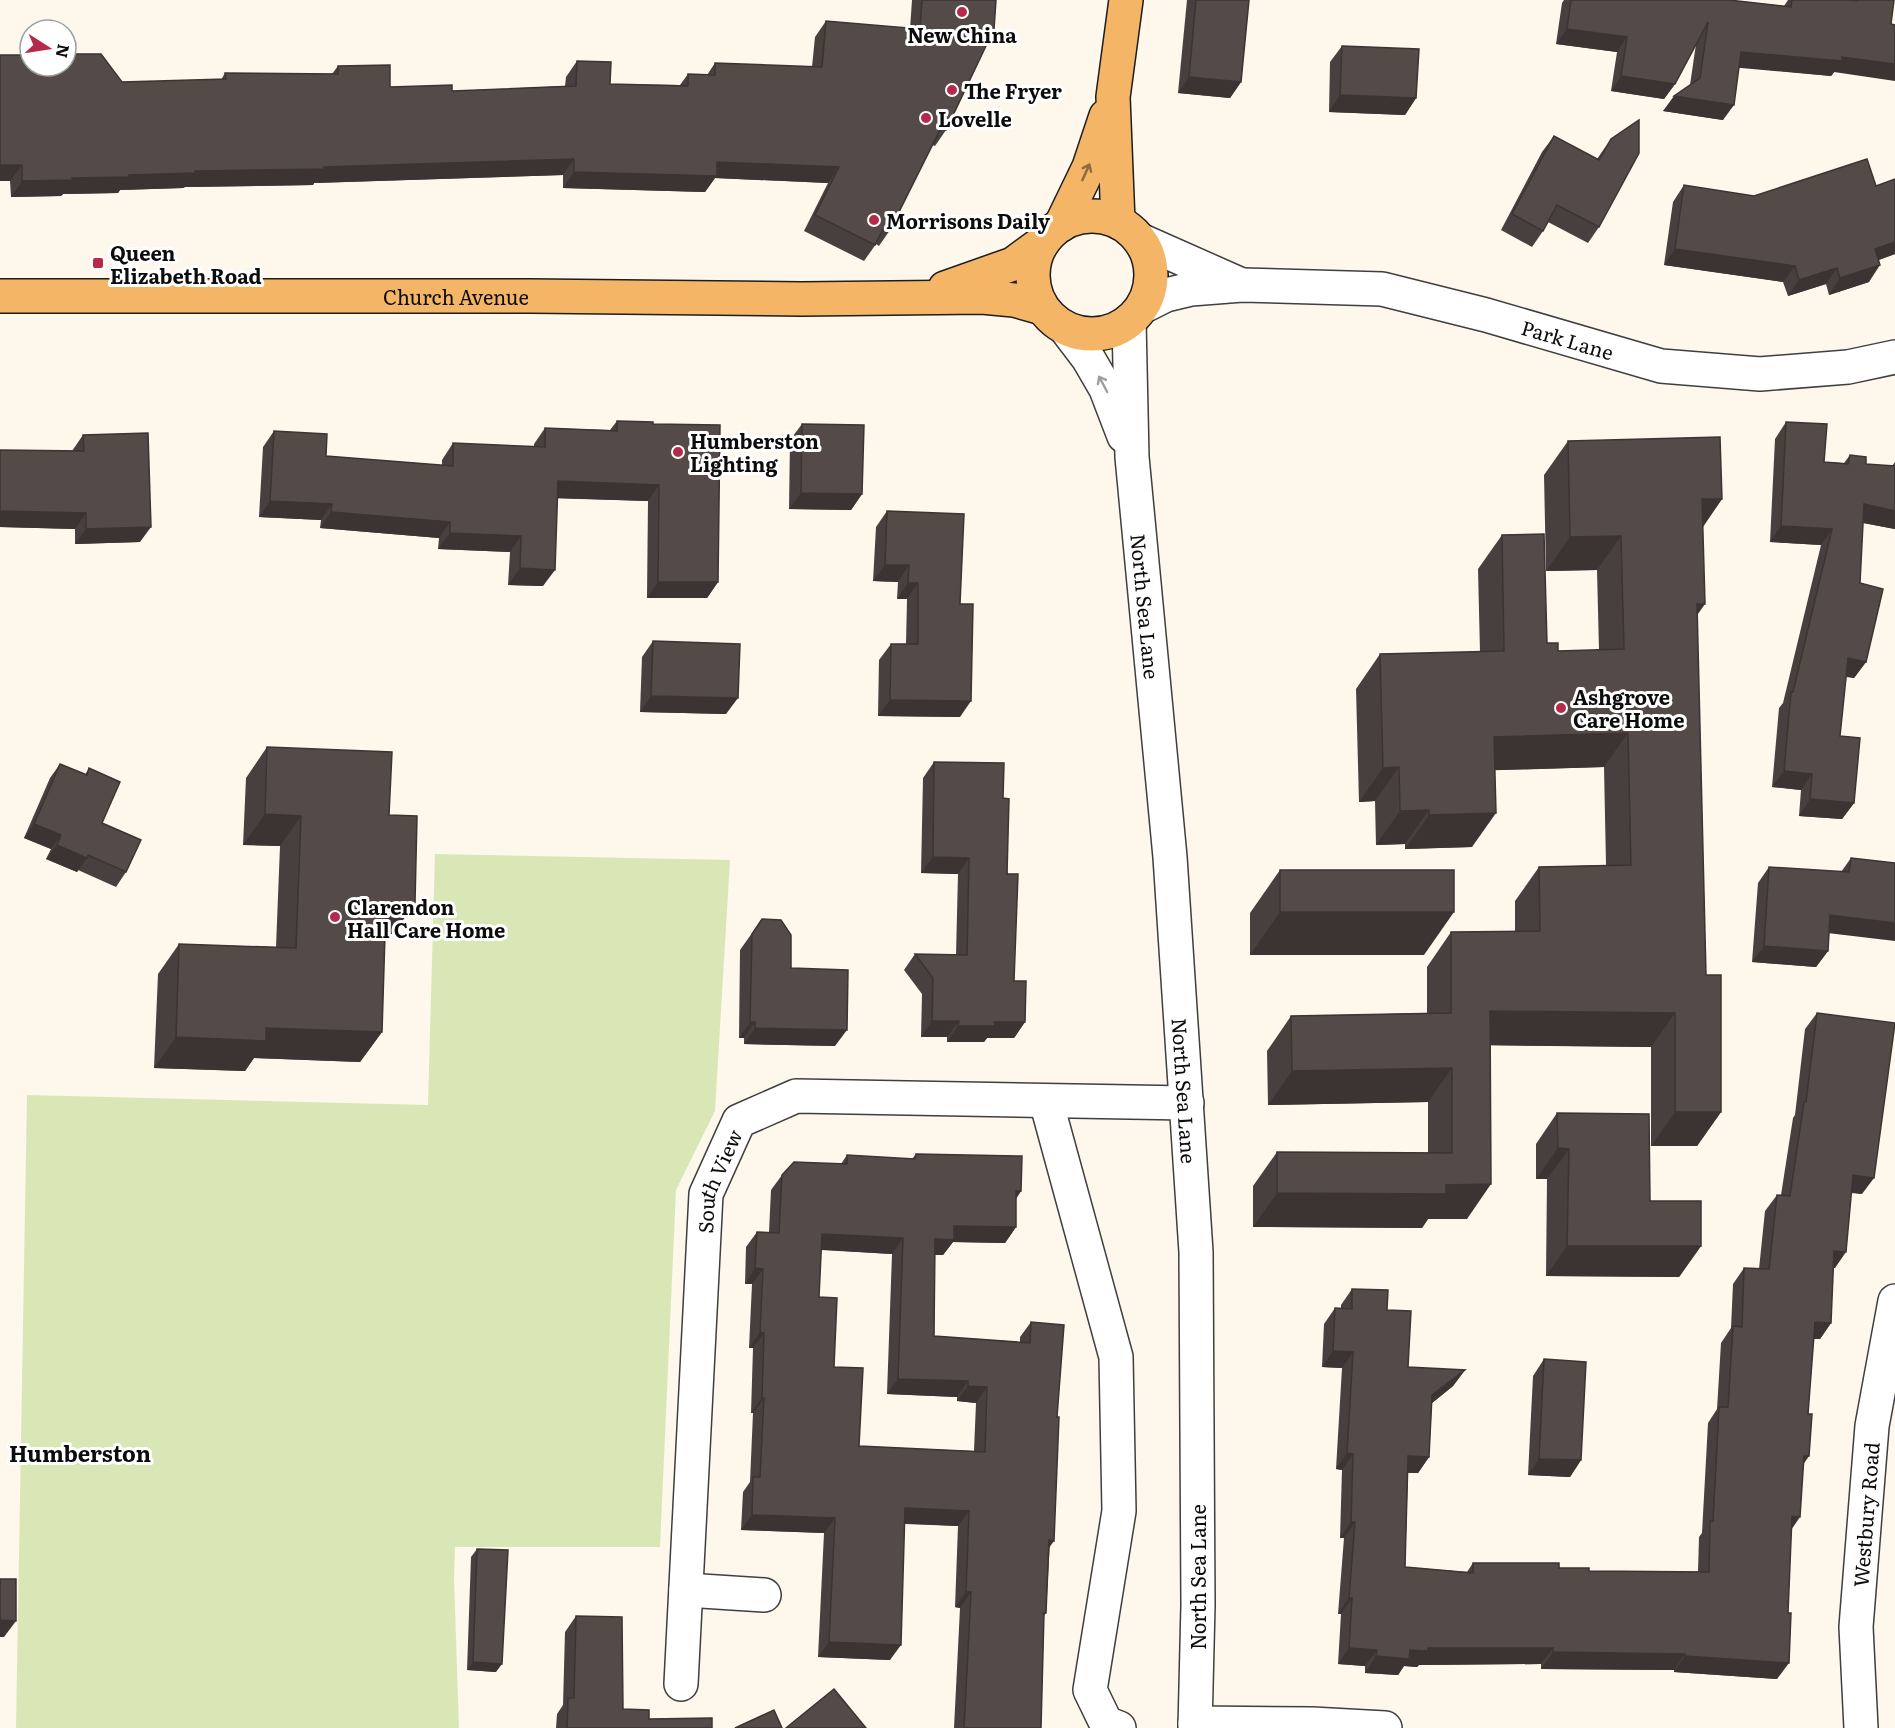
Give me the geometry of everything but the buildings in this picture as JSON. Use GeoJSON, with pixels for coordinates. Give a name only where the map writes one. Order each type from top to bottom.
{"type":"FeatureCollection","features":[{"type":"Feature","properties":{"kind":"main road"},"geometry":{"type":"LineString","coordinates":[[1052,234],[1079,217],[1099,216],[1129,231],[1149,256],[1151,274],[1149,291],[1136,314],[1115,330],[1099,334],[1082,334],[1054,318],[1035,292],[1033,275],[1035,258],[1052,234],[1089,167],[1113,97],[1126,0]]}},
{"type":"Feature","properties":{"kind":"main road"},"geometry":{"type":"LineString","coordinates":[[1113,97],[1129,231]]}},
{"type":"Feature","properties":{"kind":"main road","name":"Church Avenue"},"geometry":{"type":"LineString","coordinates":[[912,299],[1013,264],[1052,234]]}},
{"type":"Feature","properties":{"kind":"main road","name":"Church Avenue"},"geometry":{"type":"LineString","coordinates":[[0,296],[912,299],[982,297],[1014,300],[1054,318]]}},
{"type":"Feature","properties":{"kind":"street","name":"Park Lane"},"geometry":{"type":"LineString","coordinates":[[1129,231],[1242,285]]}},
{"type":"Feature","properties":{"kind":"street","name":"Park Lane"},"geometry":{"type":"LineString","coordinates":[[1136,314],[1166,295],[1191,289],[1242,285],[1382,289],[1486,315],[1661,366],[1760,374],[1848,367],[1895,357]]}},
{"type":"Feature","properties":{"kind":"street","name":"North Sea Lane"},"geometry":{"type":"LineString","coordinates":[[1136,314],[1132,457],[1168,838],[1196,1252],[1198,1605],[1195,1725]]}},
{"type":"Feature","properties":{"kind":"street","name":"North Sea Lane"},"geometry":{"type":"LineString","coordinates":[[1054,318],[1088,358],[1106,389],[1132,457]]}},
{"type":"Feature","properties":{"kind":"street","name":"South View"},"geometry":{"type":"LineString","coordinates":[[681,1684],[706,1194],[739,1121],[796,1096],[1187,1103]]}},
{"type":"Feature","properties":{"kind":"street"},"geometry":{"type":"LineString","coordinates":[[1046,1101],[1116,1357],[1119,1511],[1090,1690],[1106,1723],[1119,1728]]}},
{"type":"Feature","properties":{"kind":"street","name":"Westbury Road"},"geometry":{"type":"LineString","coordinates":[[1861,1728],[1856,1627],[1883,1427],[1895,1301]]}},
{"type":"Feature","properties":{"kind":"street"},"geometry":{"type":"LineString","coordinates":[[686,1590],[764,1595]]}},
{"type":"Feature","properties":{"kind":"street"},"geometry":{"type":"LineString","coordinates":[[1195,1725],[1312,1724],[1385,1728]]}},
{"type":"Feature","properties":{"kind":"green space"},"geometry":{"type":"Polygon","coordinates":[[[435,854],[730,860],[715,1111],[676,1190],[660,1547],[455,1547],[459,1728],[16,1728],[27,1095],[428,1105],[435,854]]]}},
{"type":"Feature","properties":{"kind":"place","name":"New China"},"geometry":{"type":"Point","coordinates":[962,12]}},
{"type":"Feature","properties":{"kind":"place","name":"The Fryer"},"geometry":{"type":"Point","coordinates":[952,90]}},
{"type":"Feature","properties":{"kind":"place","name":"Lovelle"},"geometry":{"type":"Point","coordinates":[926,118]}},
{"type":"Feature","properties":{"kind":"place","name":"Morrisons Daily"},"geometry":{"type":"Point","coordinates":[874,220]}},
{"type":"Feature","properties":{"kind":"place","name":"Queen Elizabeth Road"},"geometry":{"type":"Point","coordinates":[98,263]}},
{"type":"Feature","properties":{"kind":"place","name":"Humberston Lighting"},"geometry":{"type":"Point","coordinates":[678,452]}},
{"type":"Feature","properties":{"kind":"place","name":"Ashgrove Care Home"},"geometry":{"type":"Point","coordinates":[1561,708]}},
{"type":"Feature","properties":{"kind":"place","name":"Clarendon Hall Care Home"},"geometry":{"type":"Point","coordinates":[335,917]}},
{"type":"Feature","properties":{"kind":"district","name":"Humberston"},"geometry":{"type":"Point","coordinates":[80,1452]}}]}
